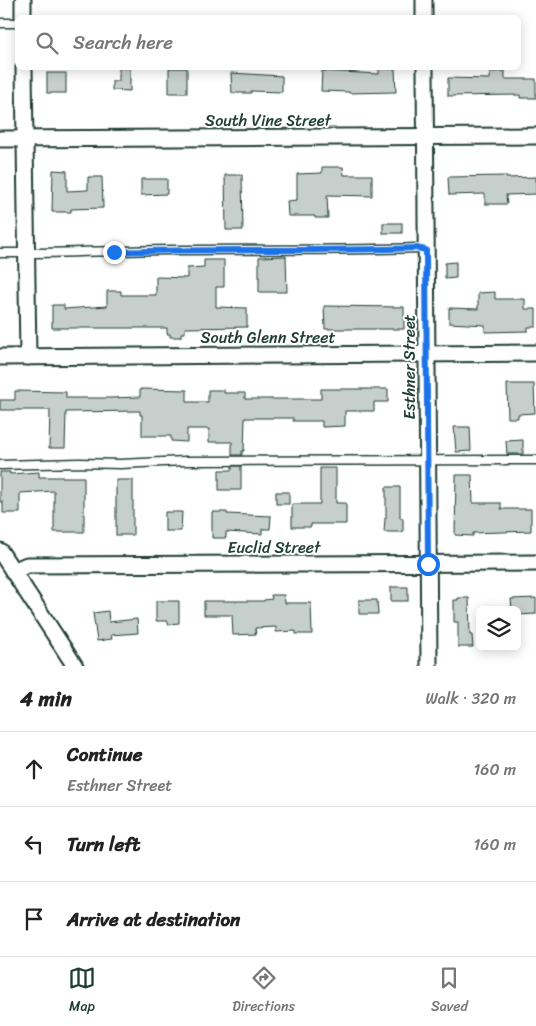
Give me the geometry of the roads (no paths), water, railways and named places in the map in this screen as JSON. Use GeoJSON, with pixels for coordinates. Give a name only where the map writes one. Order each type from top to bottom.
{"type":"FeatureCollection","features":[{"type":"Feature","properties":{"kind":"street"},"geometry":{"type":"LineString","coordinates":[[23,0],[23,15]]}},
{"type":"Feature","properties":{"kind":"street"},"geometry":{"type":"LineString","coordinates":[[424,0],[424,15]]}},
{"type":"Feature","properties":{"kind":"street"},"geometry":{"type":"LineString","coordinates":[[24,70],[28,357]]}},
{"type":"Feature","properties":{"kind":"street","name":"Esthner Street"},"geometry":{"type":"LineString","coordinates":[[425,70],[429,666]]}},
{"type":"Feature","properties":{"kind":"street","name":"South Vine Street"},"geometry":{"type":"LineString","coordinates":[[0,139],[536,136]]}},
{"type":"Feature","properties":{"kind":"street","name":"South Glenn Street"},"geometry":{"type":"LineString","coordinates":[[0,357],[536,353]]}},
{"type":"Feature","properties":{"kind":"street"},"geometry":{"type":"LineString","coordinates":[[0,551],[76,666]]}},
{"type":"Feature","properties":{"kind":"street","name":"Euclid Street"},"geometry":{"type":"LineString","coordinates":[[13,571],[27,565],[536,563]]}},
{"type":"Feature","properties":{"kind":"lane"},"geometry":{"type":"LineString","coordinates":[[0,23],[15,23]]}},
{"type":"Feature","properties":{"kind":"lane"},"geometry":{"type":"LineString","coordinates":[[0,253],[26,254],[200,249],[340,251],[416,248],[426,250]]}},
{"type":"Feature","properties":{"kind":"lane"},"geometry":{"type":"LineString","coordinates":[[0,465],[120,464],[186,461],[536,460]]}}]}
